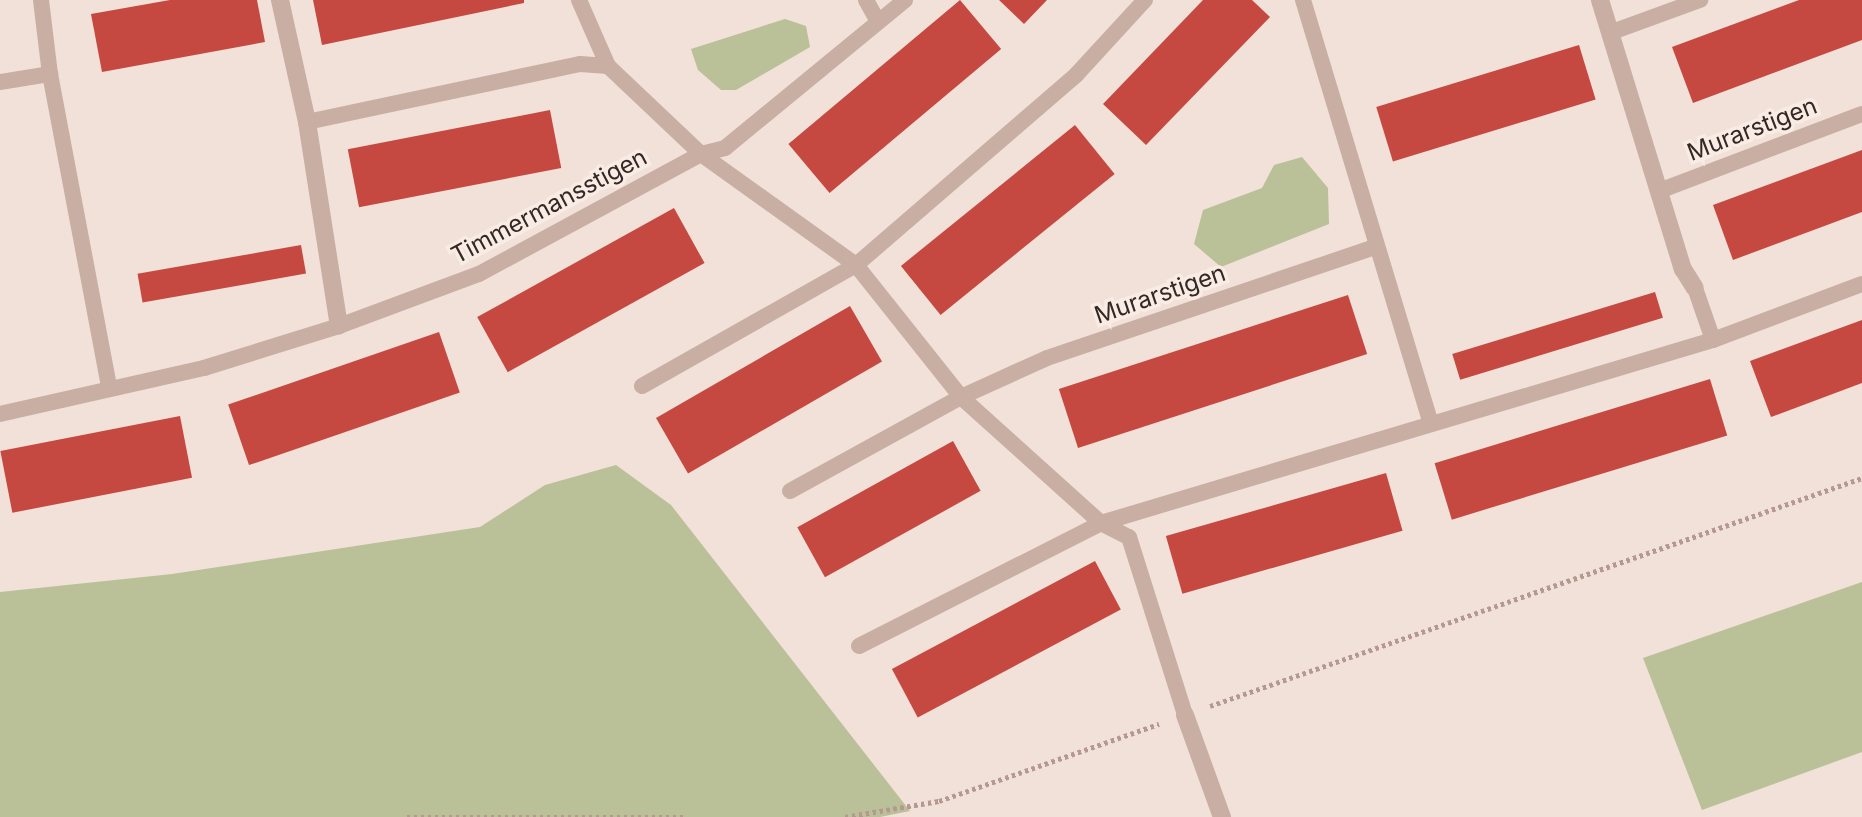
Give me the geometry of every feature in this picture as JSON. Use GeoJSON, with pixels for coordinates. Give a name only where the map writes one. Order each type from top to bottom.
{"type":"FeatureCollection","features":[{"type":"Feature","properties":{"kind":"street"},"geometry":{"type":"LineString","coordinates":[[280,0],[307,122],[339,326]]}},
{"type":"Feature","properties":{"kind":"street"},"geometry":{"type":"LineString","coordinates":[[1600,0],[1683,269],[1695,288]]}},
{"type":"Feature","properties":{"kind":"street"},"geometry":{"type":"LineString","coordinates":[[1185,715],[1222,817]]}},
{"type":"Feature","properties":{"kind":"lane"},"geometry":{"type":"LineString","coordinates":[[41,0],[50,74],[109,387]]}},
{"type":"Feature","properties":{"kind":"lane","name":"Timmermansstigen"},"geometry":{"type":"LineString","coordinates":[[579,0],[608,66],[701,154],[856,265],[961,397]]}},
{"type":"Feature","properties":{"kind":"lane"},"geometry":{"type":"LineString","coordinates":[[866,0],[878,22]]}},
{"type":"Feature","properties":{"kind":"lane","name":"Timmermansstigen"},"geometry":{"type":"LineString","coordinates":[[0,396],[6,412],[204,368],[339,326],[479,274],[701,154],[725,148],[905,0]]}},
{"type":"Feature","properties":{"kind":"lane"},"geometry":{"type":"LineString","coordinates":[[642,386],[856,265],[1076,75],[1145,0]]}},
{"type":"Feature","properties":{"kind":"lane"},"geometry":{"type":"LineString","coordinates":[[1303,0],[1431,423]]}},
{"type":"Feature","properties":{"kind":"lane"},"geometry":{"type":"LineString","coordinates":[[1612,32],[1700,0]]}},
{"type":"Feature","properties":{"kind":"lane"},"geometry":{"type":"LineString","coordinates":[[307,122],[580,64],[608,66]]}},
{"type":"Feature","properties":{"kind":"lane"},"geometry":{"type":"LineString","coordinates":[[0,82],[50,74]]}},
{"type":"Feature","properties":{"kind":"lane","name":"Murarstigen"},"geometry":{"type":"LineString","coordinates":[[1659,191],[1862,114]]}},
{"type":"Feature","properties":{"kind":"lane","name":"Murarstigen"},"geometry":{"type":"LineString","coordinates":[[790,491],[961,397],[1047,358],[1377,246]]}},
{"type":"Feature","properties":{"kind":"lane"},"geometry":{"type":"LineString","coordinates":[[859,646],[1101,523],[1713,340],[1862,284]]}},
{"type":"Feature","properties":{"kind":"lane"},"geometry":{"type":"LineString","coordinates":[[1695,288],[1713,340]]}},
{"type":"Feature","properties":{"kind":"lane"},"geometry":{"type":"LineString","coordinates":[[961,397],[1101,523],[1129,537],[1185,715]]}},
{"type":"Feature","properties":{"kind":"path"},"geometry":{"type":"LineString","coordinates":[[845,817],[939,801],[1862,478]]}},
{"type":"Feature","properties":{"kind":"path"},"geometry":{"type":"LineString","coordinates":[[407,817],[683,817]]}},
{"type":"Feature","properties":{"kind":"green space"},"geometry":{"type":"Polygon","coordinates":[[[785,19],[806,26],[810,47],[736,90],[721,90],[698,70],[691,49],[785,19]]]}},
{"type":"Feature","properties":{"kind":"green space"},"geometry":{"type":"Polygon","coordinates":[[[1302,157],[1328,188],[1329,224],[1221,267],[1194,244],[1203,210],[1262,188],[1274,165],[1302,157]]]}},
{"type":"Feature","properties":{"kind":"green space"},"geometry":{"type":"Polygon","coordinates":[[[616,465],[671,505],[910,811],[880,817],[0,817],[0,592],[172,574],[480,527],[545,485],[616,465]]]}},
{"type":"Feature","properties":{"kind":"green space"},"geometry":{"type":"Polygon","coordinates":[[[1862,582],[1862,752],[1702,810],[1643,658],[1862,582]]]}},
{"type":"Feature","properties":{"kind":"building"},"geometry":{"type":"Polygon","coordinates":[[[170,0],[257,0],[265,42],[102,72],[91,14],[170,0]]]}},
{"type":"Feature","properties":{"kind":"building"},"geometry":{"type":"Polygon","coordinates":[[[313,0],[524,0],[524,3],[322,45],[313,0]]]}},
{"type":"Feature","properties":{"kind":"building"},"geometry":{"type":"Polygon","coordinates":[[[960,0],[1001,49],[830,193],[788,144],[960,0]]]}},
{"type":"Feature","properties":{"kind":"building"},"geometry":{"type":"Polygon","coordinates":[[[999,0],[1047,0],[1024,24],[999,0]]]}},
{"type":"Feature","properties":{"kind":"building"},"geometry":{"type":"Polygon","coordinates":[[[1203,0],[1252,0],[1270,17],[1146,145],[1103,104],[1203,0]]]}},
{"type":"Feature","properties":{"kind":"building"},"geometry":{"type":"Polygon","coordinates":[[[1799,0],[1862,0],[1862,40],[1693,103],[1672,47],[1799,0]]]}},
{"type":"Feature","properties":{"kind":"building"},"geometry":{"type":"Polygon","coordinates":[[[1579,45],[1596,100],[1393,161],[1376,107],[1579,45]]]}},
{"type":"Feature","properties":{"kind":"building"},"geometry":{"type":"Polygon","coordinates":[[[550,110],[561,168],[359,207],[348,149],[550,110]]]}},
{"type":"Feature","properties":{"kind":"building"},"geometry":{"type":"Polygon","coordinates":[[[1075,125],[1115,174],[941,315],[901,266],[1075,125]]]}},
{"type":"Feature","properties":{"kind":"building"},"geometry":{"type":"Polygon","coordinates":[[[1862,150],[1862,212],[1733,260],[1713,205],[1862,150]]]}},
{"type":"Feature","properties":{"kind":"building"},"geometry":{"type":"Polygon","coordinates":[[[674,208],[705,263],[508,372],[477,317],[674,208]]]}},
{"type":"Feature","properties":{"kind":"building"},"geometry":{"type":"Polygon","coordinates":[[[301,245],[306,274],[143,302],[138,274],[301,245]]]}},
{"type":"Feature","properties":{"kind":"building"},"geometry":{"type":"Polygon","coordinates":[[[1655,292],[1663,318],[1460,380],[1452,354],[1655,292]]]}},
{"type":"Feature","properties":{"kind":"building"},"geometry":{"type":"Polygon","coordinates":[[[1348,295],[1367,354],[1078,448],[1059,389],[1348,295]]]}},
{"type":"Feature","properties":{"kind":"building"},"geometry":{"type":"Polygon","coordinates":[[[850,306],[882,361],[688,473],[656,418],[850,306]]]}},
{"type":"Feature","properties":{"kind":"building"},"geometry":{"type":"Polygon","coordinates":[[[1862,320],[1862,383],[1771,417],[1750,361],[1862,320]]]}},
{"type":"Feature","properties":{"kind":"building"},"geometry":{"type":"Polygon","coordinates":[[[439,332],[460,393],[249,465],[228,405],[439,332]]]}},
{"type":"Feature","properties":{"kind":"building"},"geometry":{"type":"Polygon","coordinates":[[[1710,379],[1727,435],[1452,520],[1435,463],[1710,379]]]}},
{"type":"Feature","properties":{"kind":"building"},"geometry":{"type":"Polygon","coordinates":[[[180,416],[192,478],[12,513],[0,451],[180,416]]]}},
{"type":"Feature","properties":{"kind":"building"},"geometry":{"type":"Polygon","coordinates":[[[953,441],[981,491],[825,577],[797,527],[953,441]]]}},
{"type":"Feature","properties":{"kind":"building"},"geometry":{"type":"Polygon","coordinates":[[[1386,473],[1403,531],[1182,594],[1166,536],[1386,473]]]}},
{"type":"Feature","properties":{"kind":"building"},"geometry":{"type":"Polygon","coordinates":[[[1095,561],[1121,610],[918,718],[892,669],[1095,561]]]}}]}
